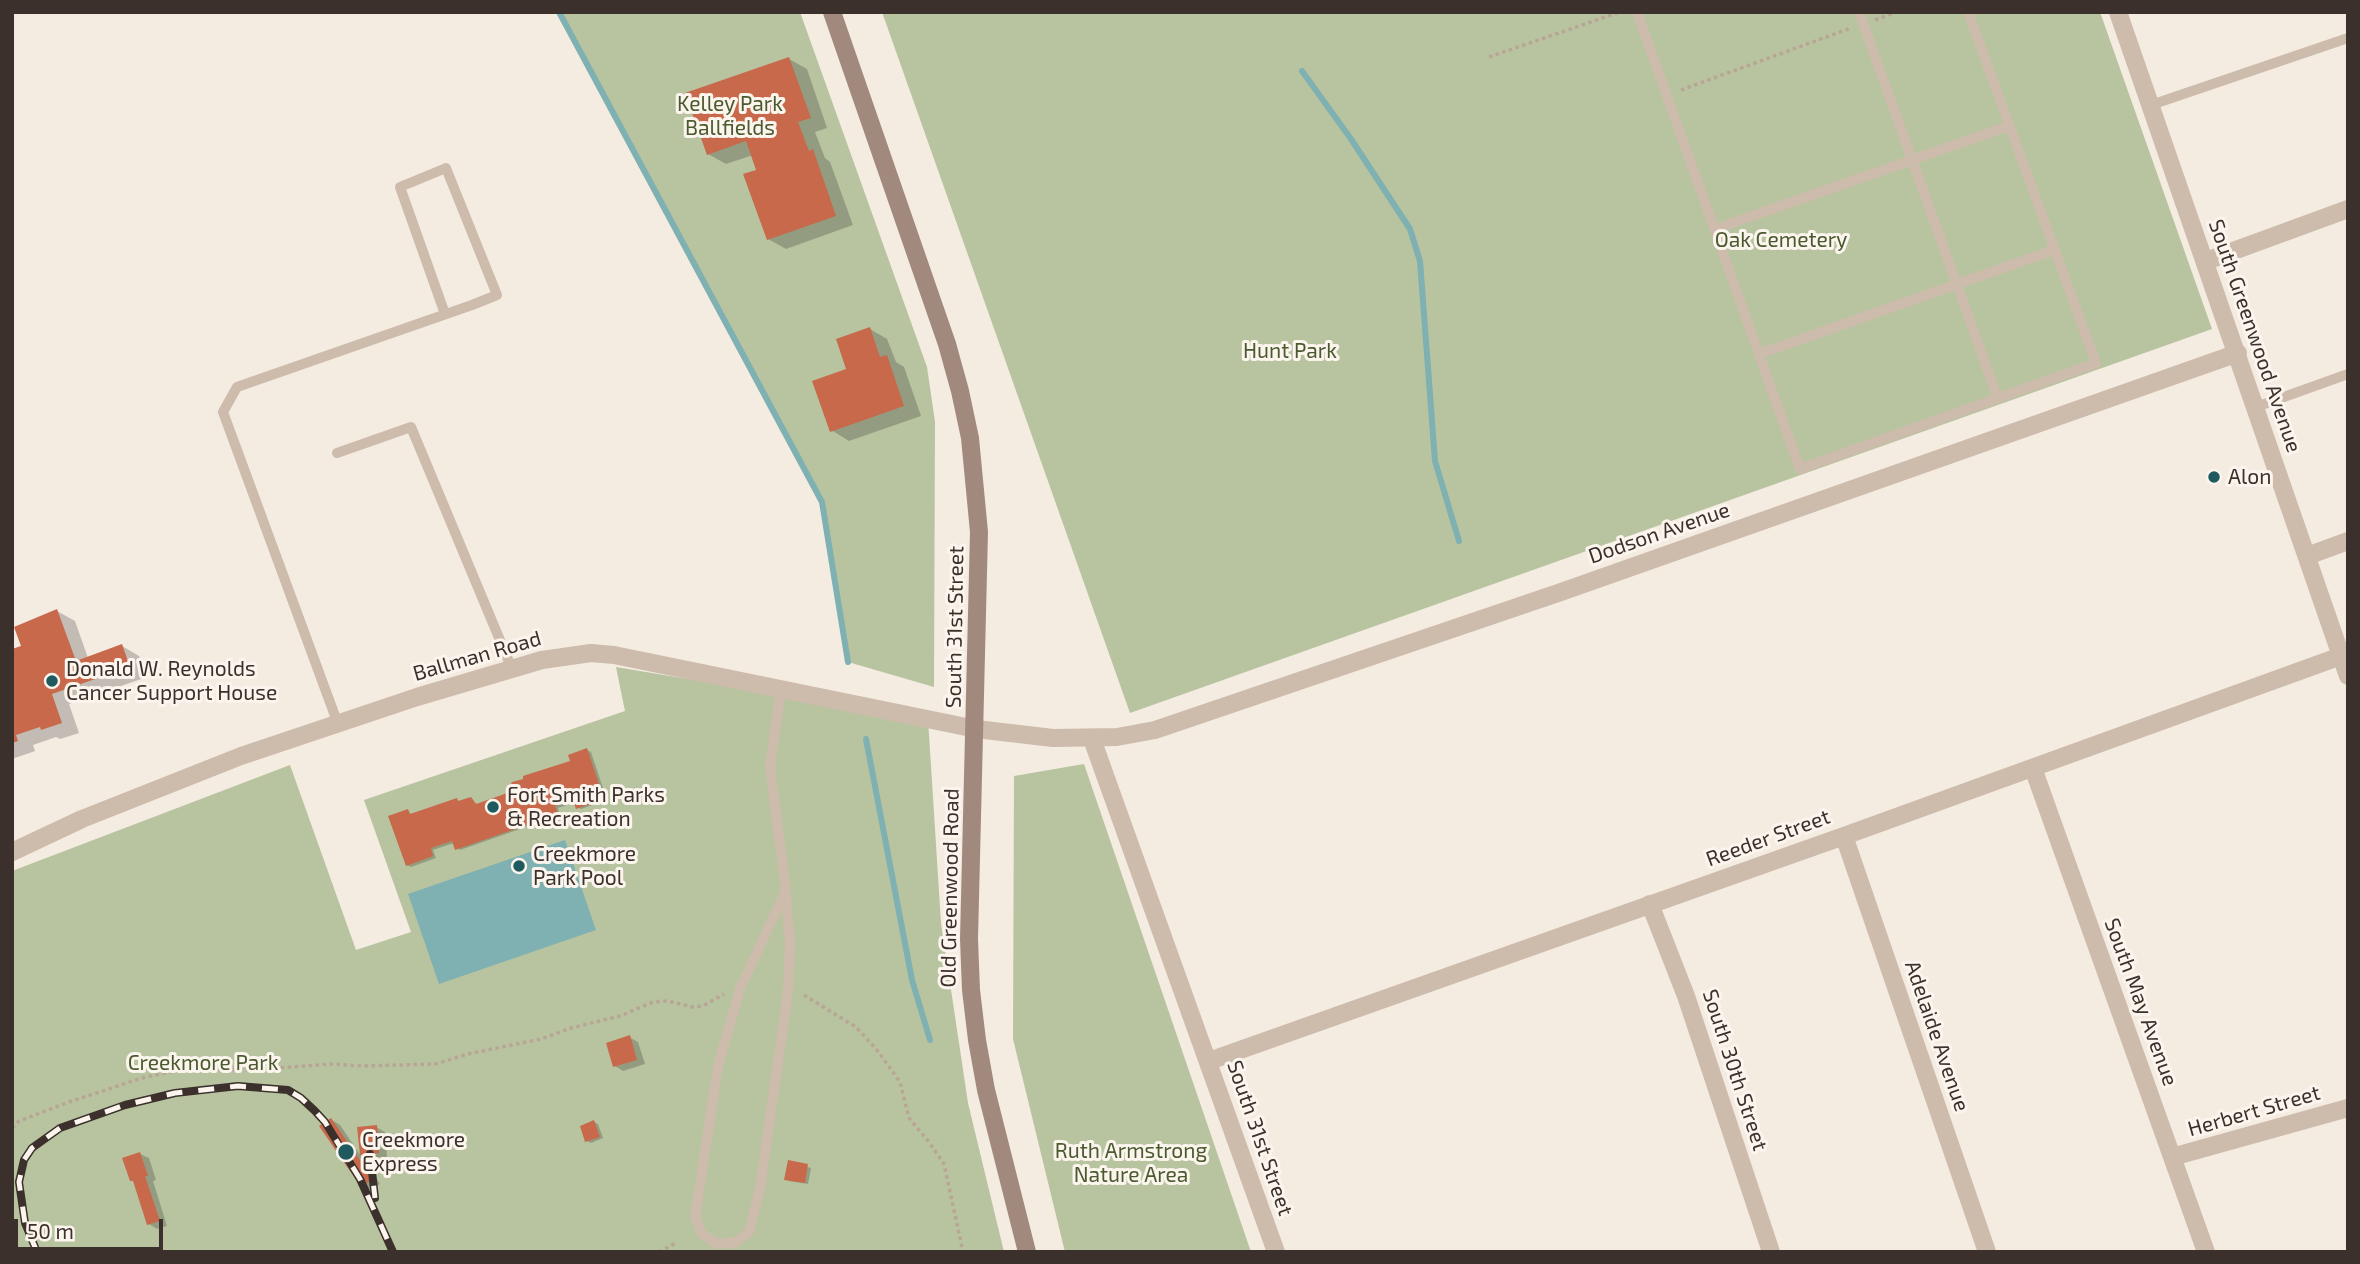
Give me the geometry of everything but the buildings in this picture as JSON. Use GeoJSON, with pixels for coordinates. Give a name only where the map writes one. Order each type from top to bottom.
{"type":"FeatureCollection","features":[{"type":"Feature","properties":{"kind":"main road","name":"South 31st Street"},"geometry":{"type":"LineString","coordinates":[[832,12],[947,344],[968,426],[979,510],[975,729]]}},
{"type":"Feature","properties":{"kind":"main road","name":"Old Greenwood Road"},"geometry":{"type":"LineString","coordinates":[[975,729],[971,990],[986,1090],[1027,1252]]}},
{"type":"Feature","properties":{"kind":"street","name":"South Greenwood Avenue"},"geometry":{"type":"LineString","coordinates":[[2118,12],[2348,676]]}},
{"type":"Feature","properties":{"kind":"street"},"geometry":{"type":"LineString","coordinates":[[2206,261],[2348,209]]}},
{"type":"Feature","properties":{"kind":"street","name":"Dodson Avenue"},"geometry":{"type":"LineString","coordinates":[[1092,739],[1155,730],[1181,723],[2238,353]]}},
{"type":"Feature","properties":{"kind":"street"},"geometry":{"type":"LineString","coordinates":[[2307,556],[2348,541]]}},
{"type":"Feature","properties":{"kind":"street","name":"Ballman Road"},"geometry":{"type":"LineString","coordinates":[[12,852],[148,791],[241,756],[417,697],[561,656],[591,653],[614,655],[975,729]]}},
{"type":"Feature","properties":{"kind":"street","name":"Reeder Street"},"geometry":{"type":"LineString","coordinates":[[1209,1060],[1844,836],[2341,656]]}},
{"type":"Feature","properties":{"kind":"street","name":"South 31st Street"},"geometry":{"type":"LineString","coordinates":[[975,729],[1054,738],[1092,739],[1276,1252]]}},
{"type":"Feature","properties":{"kind":"street","name":"South May Avenue"},"geometry":{"type":"LineString","coordinates":[[2033,768],[2206,1252]]}},
{"type":"Feature","properties":{"kind":"street","name":"Adelaide Avenue"},"geometry":{"type":"LineString","coordinates":[[1844,836],[1987,1252]]}},
{"type":"Feature","properties":{"kind":"street","name":"South 30th Street"},"geometry":{"type":"LineString","coordinates":[[1650,904],[1686,996],[1771,1252]]}},
{"type":"Feature","properties":{"kind":"street","name":"Herbert Street"},"geometry":{"type":"LineString","coordinates":[[2172,1157],[2348,1108]]}},
{"type":"Feature","properties":{"kind":"lane"},"geometry":{"type":"LineString","coordinates":[[1637,12],[1800,469],[2096,363],[1968,12]]}},
{"type":"Feature","properties":{"kind":"lane"},"geometry":{"type":"LineString","coordinates":[[1859,12],[1998,398]]}},
{"type":"Feature","properties":{"kind":"lane"},"geometry":{"type":"LineString","coordinates":[[2151,105],[2348,38]]}},
{"type":"Feature","properties":{"kind":"lane"},"geometry":{"type":"LineString","coordinates":[[1715,229],[2009,126]]}},
{"type":"Feature","properties":{"kind":"lane"},"geometry":{"type":"LineString","coordinates":[[338,724],[223,412],[237,387],[445,314],[497,295],[446,168],[400,187],[445,314]]}},
{"type":"Feature","properties":{"kind":"lane"},"geometry":{"type":"LineString","coordinates":[[1759,354],[2054,250]]}},
{"type":"Feature","properties":{"kind":"lane"},"geometry":{"type":"LineString","coordinates":[[2256,407],[2348,374]]}},
{"type":"Feature","properties":{"kind":"lane"},"geometry":{"type":"LineString","coordinates":[[337,453],[411,427],[512,668]]}},
{"type":"Feature","properties":{"kind":"lane"},"geometry":{"type":"LineString","coordinates":[[781,689],[770,767],[785,892],[790,943],[788,992],[760,1188],[750,1232],[736,1242],[718,1244],[702,1234],[695,1217],[718,1066],[740,989],[785,892]]}},
{"type":"Feature","properties":{"kind":"path"},"geometry":{"type":"LineString","coordinates":[[1489,57],[1620,12]]}},
{"type":"Feature","properties":{"kind":"path"},"geometry":{"type":"LineString","coordinates":[[1667,94],[1896,12]]}},
{"type":"Feature","properties":{"kind":"path"},"geometry":{"type":"LineString","coordinates":[[12,1128],[19,1121],[81,1098],[142,1078],[184,1069],[250,1070],[331,1064],[435,1064],[468,1054],[541,1039],[571,1028],[620,1016],[653,1002],[667,1001],[693,1007],[703,1006],[724,994]]}},
{"type":"Feature","properties":{"kind":"path"},"geometry":{"type":"LineString","coordinates":[[804,995],[856,1027],[900,1082],[909,1118],[944,1164],[963,1252]]}},
{"type":"Feature","properties":{"kind":"path"},"geometry":{"type":"LineString","coordinates":[[12,1239],[17,1252]]}},
{"type":"Feature","properties":{"kind":"path"},"geometry":{"type":"LineString","coordinates":[[659,1252],[676,1243]]}},
{"type":"Feature","properties":{"kind":"green space","name":"Kelley Park Ballfields"},"geometry":{"type":"Polygon","coordinates":[[[559,12],[800,12],[927,367],[935,422],[934,687],[848,662],[822,501],[559,12]]]}},
{"type":"Feature","properties":{"kind":"green space"},"geometry":{"type":"Polygon","coordinates":[[[882,12],[2100,12],[2212,329],[1130,713],[882,12]]]}},
{"type":"Feature","properties":{"kind":"green space","name":"Creekmore Park"},"geometry":{"type":"Polygon","coordinates":[[[616,667],[928,719],[941,923],[968,1103],[1004,1252],[15,1252],[12,1243],[12,871],[290,765],[356,950],[411,932],[364,800],[625,711],[616,667]]]}},
{"type":"Feature","properties":{"kind":"green space","name":"Ruth Armstrong Nature Area"},"geometry":{"type":"Polygon","coordinates":[[[1084,764],[1251,1252],[1065,1252],[1013,1039],[1014,776],[1084,764]]]}},
{"type":"Feature","properties":{"kind":"water"},"geometry":{"type":"Polygon","coordinates":[[[565,840],[596,930],[439,984],[408,894],[565,840]]]}},
{"type":"Feature","properties":{"kind":"waterway"},"geometry":{"type":"LineString","coordinates":[[559,12],[822,502],[848,662]]}},
{"type":"Feature","properties":{"kind":"waterway"},"geometry":{"type":"LineString","coordinates":[[1302,71],[1410,229],[1420,261],[1435,461],[1459,541]]}},
{"type":"Feature","properties":{"kind":"waterway"},"geometry":{"type":"LineString","coordinates":[[866,739],[912,980],[930,1040]]}},
{"type":"Feature","properties":{"kind":"railway"},"geometry":{"type":"LineString","coordinates":[[37,1252],[25,1223],[19,1182],[24,1160],[32,1148],[60,1128],[125,1105],[175,1093],[238,1086],[288,1090],[315,1111],[325,1122],[360,1179],[393,1252]]}},
{"type":"Feature","properties":{"kind":"railway"},"geometry":{"type":"LineString","coordinates":[[370,1154],[375,1198]]}},
{"type":"Feature","properties":{"kind":"place","name":"Alon"},"geometry":{"type":"Point","coordinates":[2214,477]}},
{"type":"Feature","properties":{"kind":"place","name":"Donald W. Reynolds Cancer Support House"},"geometry":{"type":"Point","coordinates":[52,681]}},
{"type":"Feature","properties":{"kind":"place","name":"Fort Smith Parks & Recreation"},"geometry":{"type":"Point","coordinates":[493,807]}},
{"type":"Feature","properties":{"kind":"place","name":"Creekmore Park Pool"},"geometry":{"type":"Point","coordinates":[519,866]}},
{"type":"Feature","properties":{"kind":"place","name":"Creekmore Express"},"geometry":{"type":"Point","coordinates":[346,1152]}},
{"type":"Feature","properties":{"kind":"park label","name":"Oak Cemetery"},"geometry":{"type":"Point","coordinates":[1781,240]}},
{"type":"Feature","properties":{"kind":"park label","name":"Hunt Park"},"geometry":{"type":"Point","coordinates":[1290,351]}}]}
